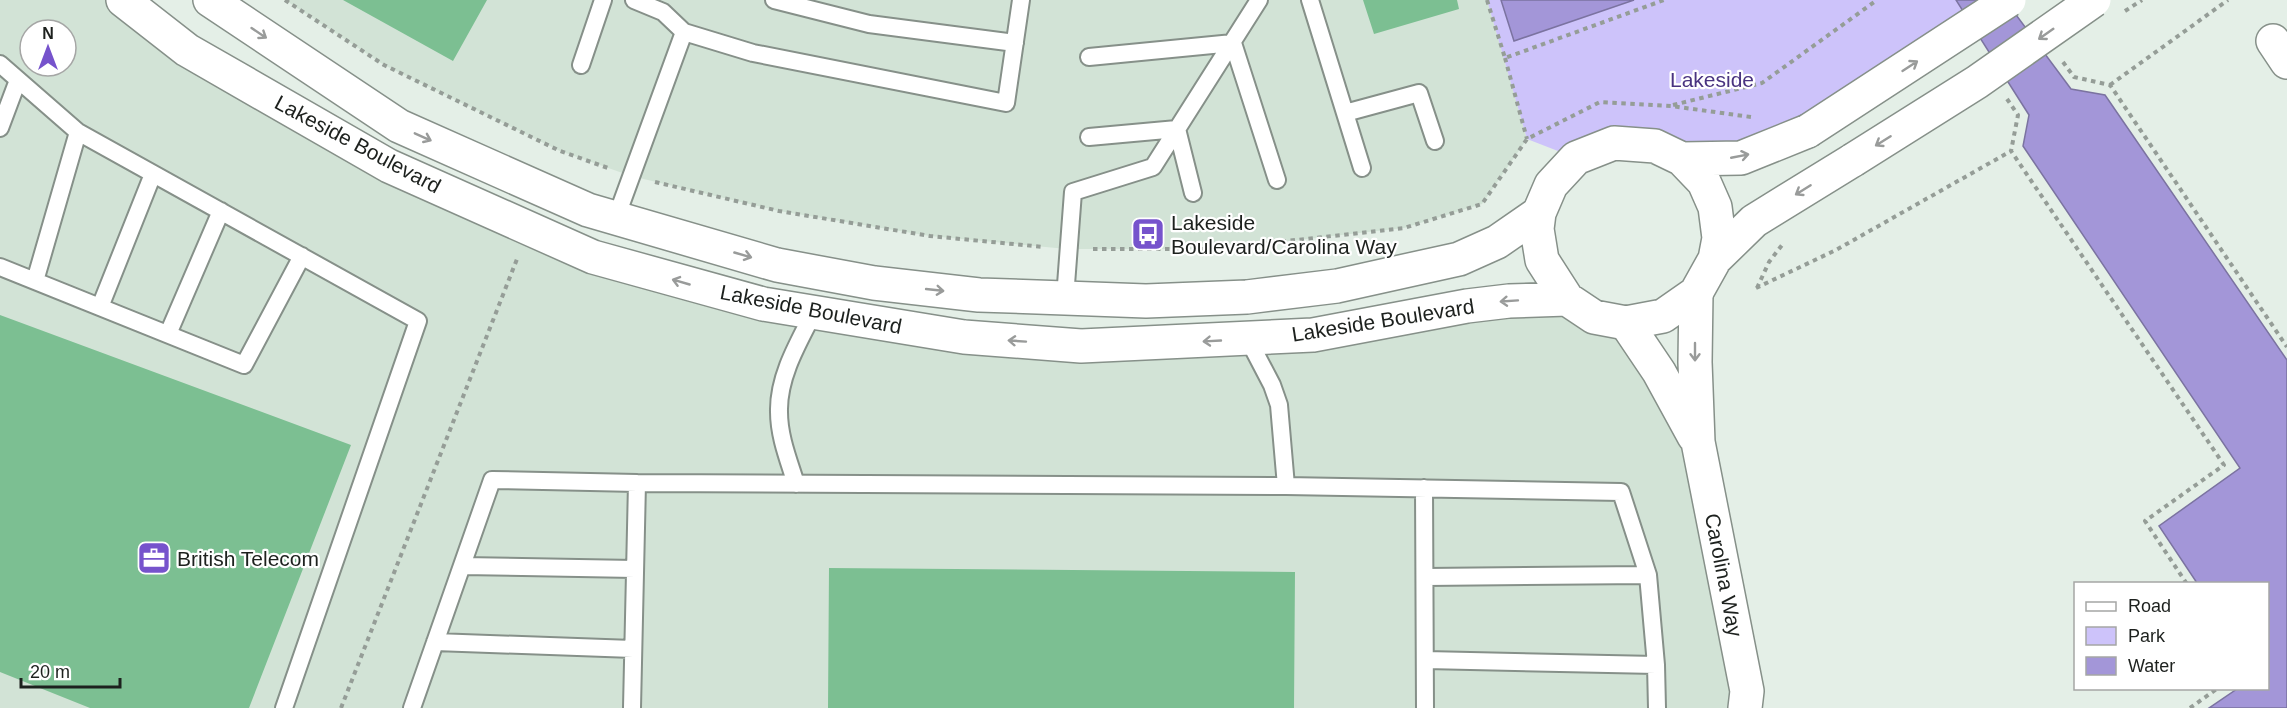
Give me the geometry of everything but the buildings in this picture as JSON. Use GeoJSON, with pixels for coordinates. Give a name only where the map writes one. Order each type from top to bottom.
{"type":"FeatureCollection","features":[{"type":"Feature","properties":{"kind":"street","name":"Lakeside Boulevard"},"geometry":{"type":"LineString","coordinates":[[123,0],[187,50],[379,160],[594,257],[763,304],[964,337],[1081,346],[1313,335],[1467,306],[1509,301],[1567,299]]}},
{"type":"Feature","properties":{"kind":"street","name":"Lakeside Boulevard"},"geometry":{"type":"LineString","coordinates":[[210,0],[399,126],[588,210],[777,265],[874,283],[979,295],[1146,301],[1247,297],[1337,286],[1459,260],[1497,242],[1539,213]]}},
{"type":"Feature","properties":{"kind":"street"},"geometry":{"type":"LineString","coordinates":[[1682,159],[1741,158],[1808,131],[2009,0]]}},
{"type":"Feature","properties":{"kind":"street"},"geometry":{"type":"LineString","coordinates":[[1715,259],[1719,238],[1715,207],[1704,182],[1682,159],[1655,146],[1614,142],[1576,158],[1551,185],[1539,213],[1538,229],[1542,260],[1567,299],[1594,317],[1626,323],[1663,316],[1696,293],[1715,259],[1754,221],[1977,81],[2094,0]]}},
{"type":"Feature","properties":{"kind":"street"},"geometry":{"type":"LineString","coordinates":[[1696,293],[1695,362],[1698,442]]}},
{"type":"Feature","properties":{"kind":"street"},"geometry":{"type":"LineString","coordinates":[[1626,323],[1659,372],[1698,442]]}},
{"type":"Feature","properties":{"kind":"street","name":"Carolina Way"},"geometry":{"type":"LineString","coordinates":[[1698,442],[1747,691],[1745,708]]}},
{"type":"Feature","properties":{"kind":"lane"},"geometry":{"type":"LineString","coordinates":[[581,65],[603,0]]}},
{"type":"Feature","properties":{"kind":"lane"},"geometry":{"type":"LineString","coordinates":[[634,0],[663,12],[684,32],[777,59],[1006,103],[1021,0]]}},
{"type":"Feature","properties":{"kind":"lane"},"geometry":{"type":"LineString","coordinates":[[774,0],[869,24],[1015,43]]}},
{"type":"Feature","properties":{"kind":"lane"},"geometry":{"type":"LineString","coordinates":[[1065,298],[1073,192],[1153,167],[1259,0]]}},
{"type":"Feature","properties":{"kind":"lane"},"geometry":{"type":"LineString","coordinates":[[1310,0],[1362,168]]}},
{"type":"Feature","properties":{"kind":"lane"},"geometry":{"type":"LineString","coordinates":[[616,218],[684,32]]}},
{"type":"Feature","properties":{"kind":"lane"},"geometry":{"type":"LineString","coordinates":[[1089,57],[1233,43]]}},
{"type":"Feature","properties":{"kind":"lane"},"geometry":{"type":"LineString","coordinates":[[1233,43],[1277,180]]}},
{"type":"Feature","properties":{"kind":"lane"},"geometry":{"type":"LineString","coordinates":[[0,64],[78,132],[418,321],[284,708]]}},
{"type":"Feature","properties":{"kind":"lane"},"geometry":{"type":"LineString","coordinates":[[0,128],[18,80]]}},
{"type":"Feature","properties":{"kind":"lane"},"geometry":{"type":"LineString","coordinates":[[1345,112],[1419,93],[1435,141]]}},
{"type":"Feature","properties":{"kind":"lane"},"geometry":{"type":"LineString","coordinates":[[1089,137],[1177,129]]}},
{"type":"Feature","properties":{"kind":"lane"},"geometry":{"type":"LineString","coordinates":[[1177,129],[1193,193]]}},
{"type":"Feature","properties":{"kind":"lane"},"geometry":{"type":"LineString","coordinates":[[35,281],[78,132]]}},
{"type":"Feature","properties":{"kind":"lane"},"geometry":{"type":"LineString","coordinates":[[100,307],[153,174]]}},
{"type":"Feature","properties":{"kind":"lane"},"geometry":{"type":"LineString","coordinates":[[168,334],[221,211]]}},
{"type":"Feature","properties":{"kind":"lane"},"geometry":{"type":"LineString","coordinates":[[0,267],[244,365],[302,256]]}},
{"type":"Feature","properties":{"kind":"lane"},"geometry":{"type":"LineString","coordinates":[[796,484],[783,443],[779,411],[790,360],[814,312]]}},
{"type":"Feature","properties":{"kind":"lane"},"geometry":{"type":"LineString","coordinates":[[1248,339],[1272,385],[1279,405],[1286,486]]}},
{"type":"Feature","properties":{"kind":"lane"},"geometry":{"type":"LineString","coordinates":[[412,708],[492,480],[637,483],[1286,486],[1621,492],[1648,575],[1658,708]]}},
{"type":"Feature","properties":{"kind":"lane"},"geometry":{"type":"LineString","coordinates":[[632,708],[637,483]]}},
{"type":"Feature","properties":{"kind":"lane"},"geometry":{"type":"LineString","coordinates":[[1424,488],[1425,708]]}},
{"type":"Feature","properties":{"kind":"lane"},"geometry":{"type":"LineString","coordinates":[[462,566],[635,569]]}},
{"type":"Feature","properties":{"kind":"lane"},"geometry":{"type":"LineString","coordinates":[[1426,577],[1648,575]]}},
{"type":"Feature","properties":{"kind":"lane"},"geometry":{"type":"LineString","coordinates":[[435,642],[633,649]]}},
{"type":"Feature","properties":{"kind":"lane"},"geometry":{"type":"LineString","coordinates":[[1426,660],[1656,665]]}},
{"type":"Feature","properties":{"kind":"path"},"geometry":{"type":"LineString","coordinates":[[1487,0],[1527,139]]}},
{"type":"Feature","properties":{"kind":"path"},"geometry":{"type":"LineString","coordinates":[[1505,58],[1664,0]]}},
{"type":"Feature","properties":{"kind":"path"},"geometry":{"type":"LineString","coordinates":[[1671,106],[1762,83],[1877,0]]}},
{"type":"Feature","properties":{"kind":"path"},"geometry":{"type":"LineString","coordinates":[[2110,85],[2228,0]]}},
{"type":"Feature","properties":{"kind":"path"},"geometry":{"type":"LineString","coordinates":[[2074,77],[2110,85],[2287,347]]}},
{"type":"Feature","properties":{"kind":"path"},"geometry":{"type":"LineString","coordinates":[[2018,115],[2012,151],[2224,465],[2145,521],[2186,582]]}},
{"type":"Feature","properties":{"kind":"path"},"geometry":{"type":"LineString","coordinates":[[545,191],[560,151]]}},
{"type":"Feature","properties":{"kind":"path"},"geometry":{"type":"LineString","coordinates":[[1756,288],[1836,250],[2012,151]]}},
{"type":"Feature","properties":{"kind":"path"},"geometry":{"type":"LineString","coordinates":[[341,708],[529,228]]}},
{"type":"Feature","properties":{"kind":"path"},"geometry":{"type":"LineString","coordinates":[[2190,708],[2215,690]]}},
{"type":"Feature","properties":{"kind":"shaded area"},"geometry":{"type":"Polygon","coordinates":[[[0,0],[123,0],[187,50],[593,257],[1081,346],[1509,301],[1626,323],[1698,442],[1745,708],[0,708],[0,0]]]}},
{"type":"Feature","properties":{"kind":"shaded area"},"geometry":{"type":"Polygon","coordinates":[[[285,0],[1487,0],[1527,139],[1482,204],[1404,228],[1215,249],[1067,249],[930,236],[779,211],[631,176],[560,151],[384,65],[285,0]]]}},
{"type":"Feature","properties":{"kind":"green space","name":"Lakeside"},"geometry":{"type":"Polygon","coordinates":[[[1487,0],[2009,0],[1741,158],[1576,158],[1527,139],[1487,0]]]}},
{"type":"Feature","properties":{"kind":"water"},"geometry":{"type":"Polygon","coordinates":[[[1501,0],[1634,0],[1514,41],[1501,0]]]}},
{"type":"Feature","properties":{"kind":"water"},"geometry":{"type":"Polygon","coordinates":[[[1956,0],[2005,0],[2071,89],[2105,95],[2287,360],[2287,708],[2209,708],[2236,690],[2269,690],[2269,582],[2196,582],[2159,526],[2240,468],[2023,146],[2029,115],[1956,0]]]}},
{"type":"Feature","properties":{"kind":"place","name":"Lakeside Boulevard/Carolina Way"},"geometry":{"type":"Point","coordinates":[1148,234]}},
{"type":"Feature","properties":{"kind":"place","name":"British Telecom"},"geometry":{"type":"Point","coordinates":[154,558]}}]}
